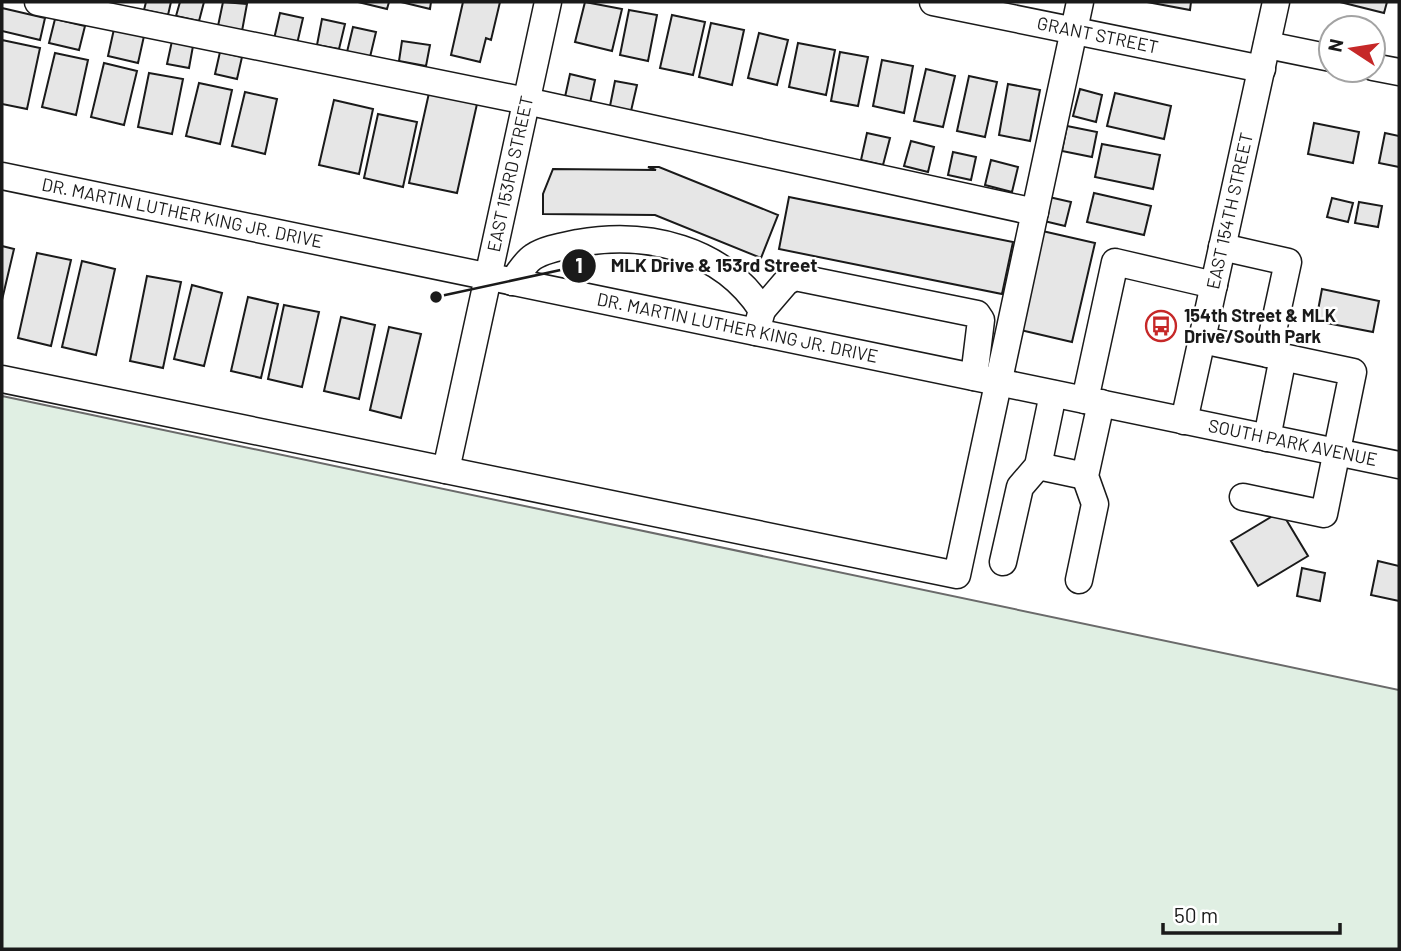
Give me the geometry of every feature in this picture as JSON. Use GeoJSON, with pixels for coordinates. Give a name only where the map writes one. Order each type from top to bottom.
{"type":"FeatureCollection","features":[{"type":"Feature","properties":{"kind":"street"},"geometry":{"type":"LineString","coordinates":[[38,2],[526,101],[1035,212]]}},
{"type":"Feature","properties":{"kind":"street","name":"EAST 153RD STREET"},"geometry":{"type":"LineString","coordinates":[[446,470],[500,279],[526,101],[548,2]]}},
{"type":"Feature","properties":{"kind":"street","name":"GRANT STREET"},"geometry":{"type":"LineString","coordinates":[[933,2],[1074,31],[1264,57],[1317,58]]}},
{"type":"Feature","properties":{"kind":"street"},"geometry":{"type":"LineString","coordinates":[[2,379],[957,575],[986,380],[1035,212],[1080,2]]}},
{"type":"Feature","properties":{"kind":"street","name":"EAST 154TH STREET"},"geometry":{"type":"LineString","coordinates":[[1184,421],[1276,2]]}},
{"type":"Feature","properties":{"kind":"street","name":"DR. MARTIN LUTHER KING JR. DRIVE"},"geometry":{"type":"LineString","coordinates":[[2,176],[500,279],[759,321],[986,380],[1184,421]]}},
{"type":"Feature","properties":{"kind":"street"},"geometry":{"type":"LineString","coordinates":[[500,279],[532,257],[564,246],[612,237],[651,239],[684,249],[727,271],[743,283],[759,321]]}},
{"type":"Feature","properties":{"kind":"street"},"geometry":{"type":"LineString","coordinates":[[1222,247],[1288,262],[1267,438]]}},
{"type":"Feature","properties":{"kind":"street"},"geometry":{"type":"LineString","coordinates":[[1079,580],[1095,504],[1085,475],[1093,402],[1115,262],[1214,285]]}},
{"type":"Feature","properties":{"kind":"street"},"geometry":{"type":"LineString","coordinates":[[759,321],[786,282],[795,278],[977,314],[981,320],[986,380]]}},
{"type":"Feature","properties":{"kind":"street"},"geometry":{"type":"LineString","coordinates":[[1202,340],[1353,372],[1324,514],[1243,497]]}},
{"type":"Feature","properties":{"kind":"street"},"geometry":{"type":"LineString","coordinates":[[1003,562],[1020,487],[1038,466],[1053,394]]}},
{"type":"Feature","properties":{"kind":"street","name":"SOUTH PARK AVENUE"},"geometry":{"type":"LineString","coordinates":[[1184,421],[1399,465]]}},
{"type":"Feature","properties":{"kind":"street"},"geometry":{"type":"LineString","coordinates":[[1038,466],[1085,475]]}},
{"type":"Feature","properties":{"kind":"green space"},"geometry":{"type":"Polygon","coordinates":[[[2,396],[1399,690],[1399,949],[2,949],[2,396]]]}},
{"type":"Feature","properties":{"kind":"building"},"geometry":{"type":"Polygon","coordinates":[[[146,2],[171,2],[168,15],[144,10],[146,2]]]}},
{"type":"Feature","properties":{"kind":"building"},"geometry":{"type":"Polygon","coordinates":[[[180,2],[204,2],[199,21],[176,16],[180,2]]]}},
{"type":"Feature","properties":{"kind":"building"},"geometry":{"type":"Polygon","coordinates":[[[223,2],[247,4],[242,31],[218,26],[223,2]]]}},
{"type":"Feature","properties":{"kind":"building"},"geometry":{"type":"Polygon","coordinates":[[[358,2],[389,2],[387,9],[358,2]]]}},
{"type":"Feature","properties":{"kind":"building"},"geometry":{"type":"Polygon","coordinates":[[[401,2],[431,2],[430,9],[401,2]]]}},
{"type":"Feature","properties":{"kind":"building"},"geometry":{"type":"Polygon","coordinates":[[[463,2],[500,2],[491,40],[486,38],[480,62],[451,55],[463,2]]]}},
{"type":"Feature","properties":{"kind":"building"},"geometry":{"type":"Polygon","coordinates":[[[585,2],[622,9],[612,51],[575,42],[585,2]]]}},
{"type":"Feature","properties":{"kind":"building"},"geometry":{"type":"Polygon","coordinates":[[[1147,2],[1191,2],[1190,10],[1147,2]]]}},
{"type":"Feature","properties":{"kind":"building"},"geometry":{"type":"Polygon","coordinates":[[[1340,2],[1387,2],[1384,13],[1340,2]]]}},
{"type":"Feature","properties":{"kind":"building"},"geometry":{"type":"Polygon","coordinates":[[[2,8],[45,18],[40,40],[2,31],[2,8]]]}},
{"type":"Feature","properties":{"kind":"building"},"geometry":{"type":"Polygon","coordinates":[[[629,10],[657,15],[648,61],[620,55],[629,10]]]}},
{"type":"Feature","properties":{"kind":"building"},"geometry":{"type":"Polygon","coordinates":[[[280,13],[303,18],[297,44],[274,39],[280,13]]]}},
{"type":"Feature","properties":{"kind":"building"},"geometry":{"type":"Polygon","coordinates":[[[672,15],[705,22],[693,75],[660,68],[672,15]]]}},
{"type":"Feature","properties":{"kind":"building"},"geometry":{"type":"Polygon","coordinates":[[[55,19],[85,26],[79,50],[49,43],[55,19]]]}},
{"type":"Feature","properties":{"kind":"building"},"geometry":{"type":"Polygon","coordinates":[[[322,19],[345,24],[339,49],[317,45],[322,19]]]}},
{"type":"Feature","properties":{"kind":"building"},"geometry":{"type":"Polygon","coordinates":[[[711,23],[744,30],[732,85],[699,77],[711,23]]]}},
{"type":"Feature","properties":{"kind":"building"},"geometry":{"type":"Polygon","coordinates":[[[353,27],[376,32],[370,57],[347,52],[353,27]]]}},
{"type":"Feature","properties":{"kind":"building"},"geometry":{"type":"Polygon","coordinates":[[[114,29],[144,36],[138,63],[108,56],[114,29]]]}},
{"type":"Feature","properties":{"kind":"building"},"geometry":{"type":"Polygon","coordinates":[[[759,33],[788,40],[777,85],[748,78],[759,33]]]}},
{"type":"Feature","properties":{"kind":"building"},"geometry":{"type":"Polygon","coordinates":[[[2,40],[40,48],[27,109],[2,104],[2,40]]]}},
{"type":"Feature","properties":{"kind":"building"},"geometry":{"type":"Polygon","coordinates":[[[172,41],[193,46],[189,68],[167,64],[172,41]]]}},
{"type":"Feature","properties":{"kind":"building"},"geometry":{"type":"Polygon","coordinates":[[[402,41],[430,45],[426,66],[399,61],[402,41]]]}},
{"type":"Feature","properties":{"kind":"building"},"geometry":{"type":"Polygon","coordinates":[[[798,43],[835,50],[826,95],[789,87],[798,43]]]}},
{"type":"Feature","properties":{"kind":"building"},"geometry":{"type":"Polygon","coordinates":[[[220,52],[242,57],[237,79],[215,74],[220,52]]]}},
{"type":"Feature","properties":{"kind":"building"},"geometry":{"type":"Polygon","coordinates":[[[840,52],[868,57],[858,106],[831,101],[840,52]]]}},
{"type":"Feature","properties":{"kind":"building"},"geometry":{"type":"Polygon","coordinates":[[[55,53],[88,60],[76,115],[42,107],[55,53]]]}},
{"type":"Feature","properties":{"kind":"building"},"geometry":{"type":"Polygon","coordinates":[[[882,60],[913,66],[904,113],[873,106],[882,60]]]}},
{"type":"Feature","properties":{"kind":"building"},"geometry":{"type":"Polygon","coordinates":[[[104,63],[137,71],[124,125],[91,117],[104,63]]]}},
{"type":"Feature","properties":{"kind":"building"},"geometry":{"type":"Polygon","coordinates":[[[926,69],[955,76],[943,127],[914,121],[926,69]]]}},
{"type":"Feature","properties":{"kind":"building"},"geometry":{"type":"Polygon","coordinates":[[[149,73],[183,79],[172,134],[138,127],[149,73]]]}},
{"type":"Feature","properties":{"kind":"building"},"geometry":{"type":"Polygon","coordinates":[[[570,74],[595,80],[590,103],[565,97],[570,74]]]}},
{"type":"Feature","properties":{"kind":"building"},"geometry":{"type":"Polygon","coordinates":[[[969,76],[997,82],[985,137],[957,131],[969,76]]]}},
{"type":"Feature","properties":{"kind":"building"},"geometry":{"type":"Polygon","coordinates":[[[615,81],[637,85],[631,111],[610,106],[615,81]]]}},
{"type":"Feature","properties":{"kind":"building"},"geometry":{"type":"Polygon","coordinates":[[[199,83],[232,90],[220,144],[186,136],[199,83]]]}},
{"type":"Feature","properties":{"kind":"building"},"geometry":{"type":"Polygon","coordinates":[[[1008,84],[1040,90],[1030,141],[999,135],[1008,84]]]}},
{"type":"Feature","properties":{"kind":"building"},"geometry":{"type":"Polygon","coordinates":[[[1080,89],[1102,95],[1096,122],[1073,116],[1080,89]]]}},
{"type":"Feature","properties":{"kind":"building"},"geometry":{"type":"Polygon","coordinates":[[[245,92],[277,99],[265,154],[232,146],[245,92]]]}},
{"type":"Feature","properties":{"kind":"building"},"geometry":{"type":"Polygon","coordinates":[[[429,93],[477,104],[457,193],[409,183],[429,93]]]}},
{"type":"Feature","properties":{"kind":"building"},"geometry":{"type":"Polygon","coordinates":[[[1115,93],[1171,106],[1164,139],[1107,126],[1115,93]]]}},
{"type":"Feature","properties":{"kind":"building"},"geometry":{"type":"Polygon","coordinates":[[[334,100],[373,109],[359,174],[319,165],[334,100]]]}},
{"type":"Feature","properties":{"kind":"building"},"geometry":{"type":"Polygon","coordinates":[[[378,114],[417,122],[403,187],[364,178],[378,114]]]}},
{"type":"Feature","properties":{"kind":"building"},"geometry":{"type":"Polygon","coordinates":[[[1314,123],[1359,132],[1353,163],[1308,154],[1314,123]]]}},
{"type":"Feature","properties":{"kind":"building"},"geometry":{"type":"Polygon","coordinates":[[[1067,126],[1097,132],[1092,157],[1062,151],[1067,126]]]}},
{"type":"Feature","properties":{"kind":"building"},"geometry":{"type":"Polygon","coordinates":[[[867,133],[890,138],[883,165],[861,160],[867,133]]]}},
{"type":"Feature","properties":{"kind":"building"},"geometry":{"type":"Polygon","coordinates":[[[1385,133],[1399,136],[1399,167],[1379,163],[1385,133]]]}},
{"type":"Feature","properties":{"kind":"building"},"geometry":{"type":"Polygon","coordinates":[[[911,141],[934,147],[928,172],[904,166],[911,141]]]}},
{"type":"Feature","properties":{"kind":"building"},"geometry":{"type":"Polygon","coordinates":[[[1102,144],[1160,155],[1153,189],[1095,177],[1102,144]]]}},
{"type":"Feature","properties":{"kind":"building"},"geometry":{"type":"Polygon","coordinates":[[[953,152],[976,157],[971,180],[948,175],[953,152]]]}},
{"type":"Feature","properties":{"kind":"building"},"geometry":{"type":"Polygon","coordinates":[[[991,160],[1018,167],[1012,192],[985,185],[991,160]]]}},
{"type":"Feature","properties":{"kind":"building"},"geometry":{"type":"Polygon","coordinates":[[[648,167],[659,167],[778,215],[761,258],[655,215],[543,214],[543,194],[553,169],[656,170],[648,167]]]}},
{"type":"Feature","properties":{"kind":"building"},"geometry":{"type":"Polygon","coordinates":[[[1094,193],[1151,206],[1144,235],[1087,222],[1094,193]]]}},
{"type":"Feature","properties":{"kind":"building"},"geometry":{"type":"Polygon","coordinates":[[[789,197],[1013,242],[1002,294],[779,249],[789,197]]]}},
{"type":"Feature","properties":{"kind":"building"},"geometry":{"type":"Polygon","coordinates":[[[1049,197],[1071,202],[1065,226],[1044,221],[1049,197]]]}},
{"type":"Feature","properties":{"kind":"building"},"geometry":{"type":"Polygon","coordinates":[[[1332,198],[1353,203],[1348,222],[1327,217],[1332,198]]]}},
{"type":"Feature","properties":{"kind":"building"},"geometry":{"type":"Polygon","coordinates":[[[1359,202],[1382,206],[1378,227],[1355,223],[1359,202]]]}},
{"type":"Feature","properties":{"kind":"building"},"geometry":{"type":"Polygon","coordinates":[[[1038,230],[1095,243],[1072,342],[1016,329],[1038,230]]]}},
{"type":"Feature","properties":{"kind":"building"},"geometry":{"type":"Polygon","coordinates":[[[2,246],[14,249],[2,300],[2,246]]]}},
{"type":"Feature","properties":{"kind":"building"},"geometry":{"type":"Polygon","coordinates":[[[37,253],[71,260],[51,346],[18,338],[37,253]]]}},
{"type":"Feature","properties":{"kind":"building"},"geometry":{"type":"Polygon","coordinates":[[[82,261],[115,269],[96,355],[62,347],[82,261]]]}},
{"type":"Feature","properties":{"kind":"building"},"geometry":{"type":"Polygon","coordinates":[[[147,276],[181,282],[163,368],[130,361],[147,276]]]}},
{"type":"Feature","properties":{"kind":"building"},"geometry":{"type":"Polygon","coordinates":[[[192,285],[222,293],[204,366],[174,359],[192,285]]]}},
{"type":"Feature","properties":{"kind":"building"},"geometry":{"type":"Polygon","coordinates":[[[1322,289],[1379,301],[1373,332],[1316,321],[1322,289]]]}},
{"type":"Feature","properties":{"kind":"building"},"geometry":{"type":"Polygon","coordinates":[[[248,297],[278,304],[261,378],[231,371],[248,297]]]}},
{"type":"Feature","properties":{"kind":"building"},"geometry":{"type":"Polygon","coordinates":[[[284,305],[319,312],[302,387],[268,379],[284,305]]]}},
{"type":"Feature","properties":{"kind":"building"},"geometry":{"type":"Polygon","coordinates":[[[341,317],[375,325],[359,399],[324,391],[341,317]]]}},
{"type":"Feature","properties":{"kind":"building"},"geometry":{"type":"Polygon","coordinates":[[[389,327],[421,334],[401,418],[370,410],[389,327]]]}},
{"type":"Feature","properties":{"kind":"building"},"geometry":{"type":"Polygon","coordinates":[[[1281,511],[1308,556],[1258,586],[1231,541],[1281,511]]]}},
{"type":"Feature","properties":{"kind":"building"},"geometry":{"type":"Polygon","coordinates":[[[1378,561],[1399,566],[1399,601],[1371,595],[1378,561]]]}},
{"type":"Feature","properties":{"kind":"building"},"geometry":{"type":"Polygon","coordinates":[[[1302,568],[1325,573],[1320,601],[1297,596],[1302,568]]]}},
{"type":"Feature","properties":{"kind":"place","name":"MLK Drive & 153rd Street"},"geometry":{"type":"Point","coordinates":[436,297]}},
{"type":"Feature","properties":{"kind":"place","name":"154th Street & MLK Drive/South Park"},"geometry":{"type":"Point","coordinates":[1161,326]}}]}
